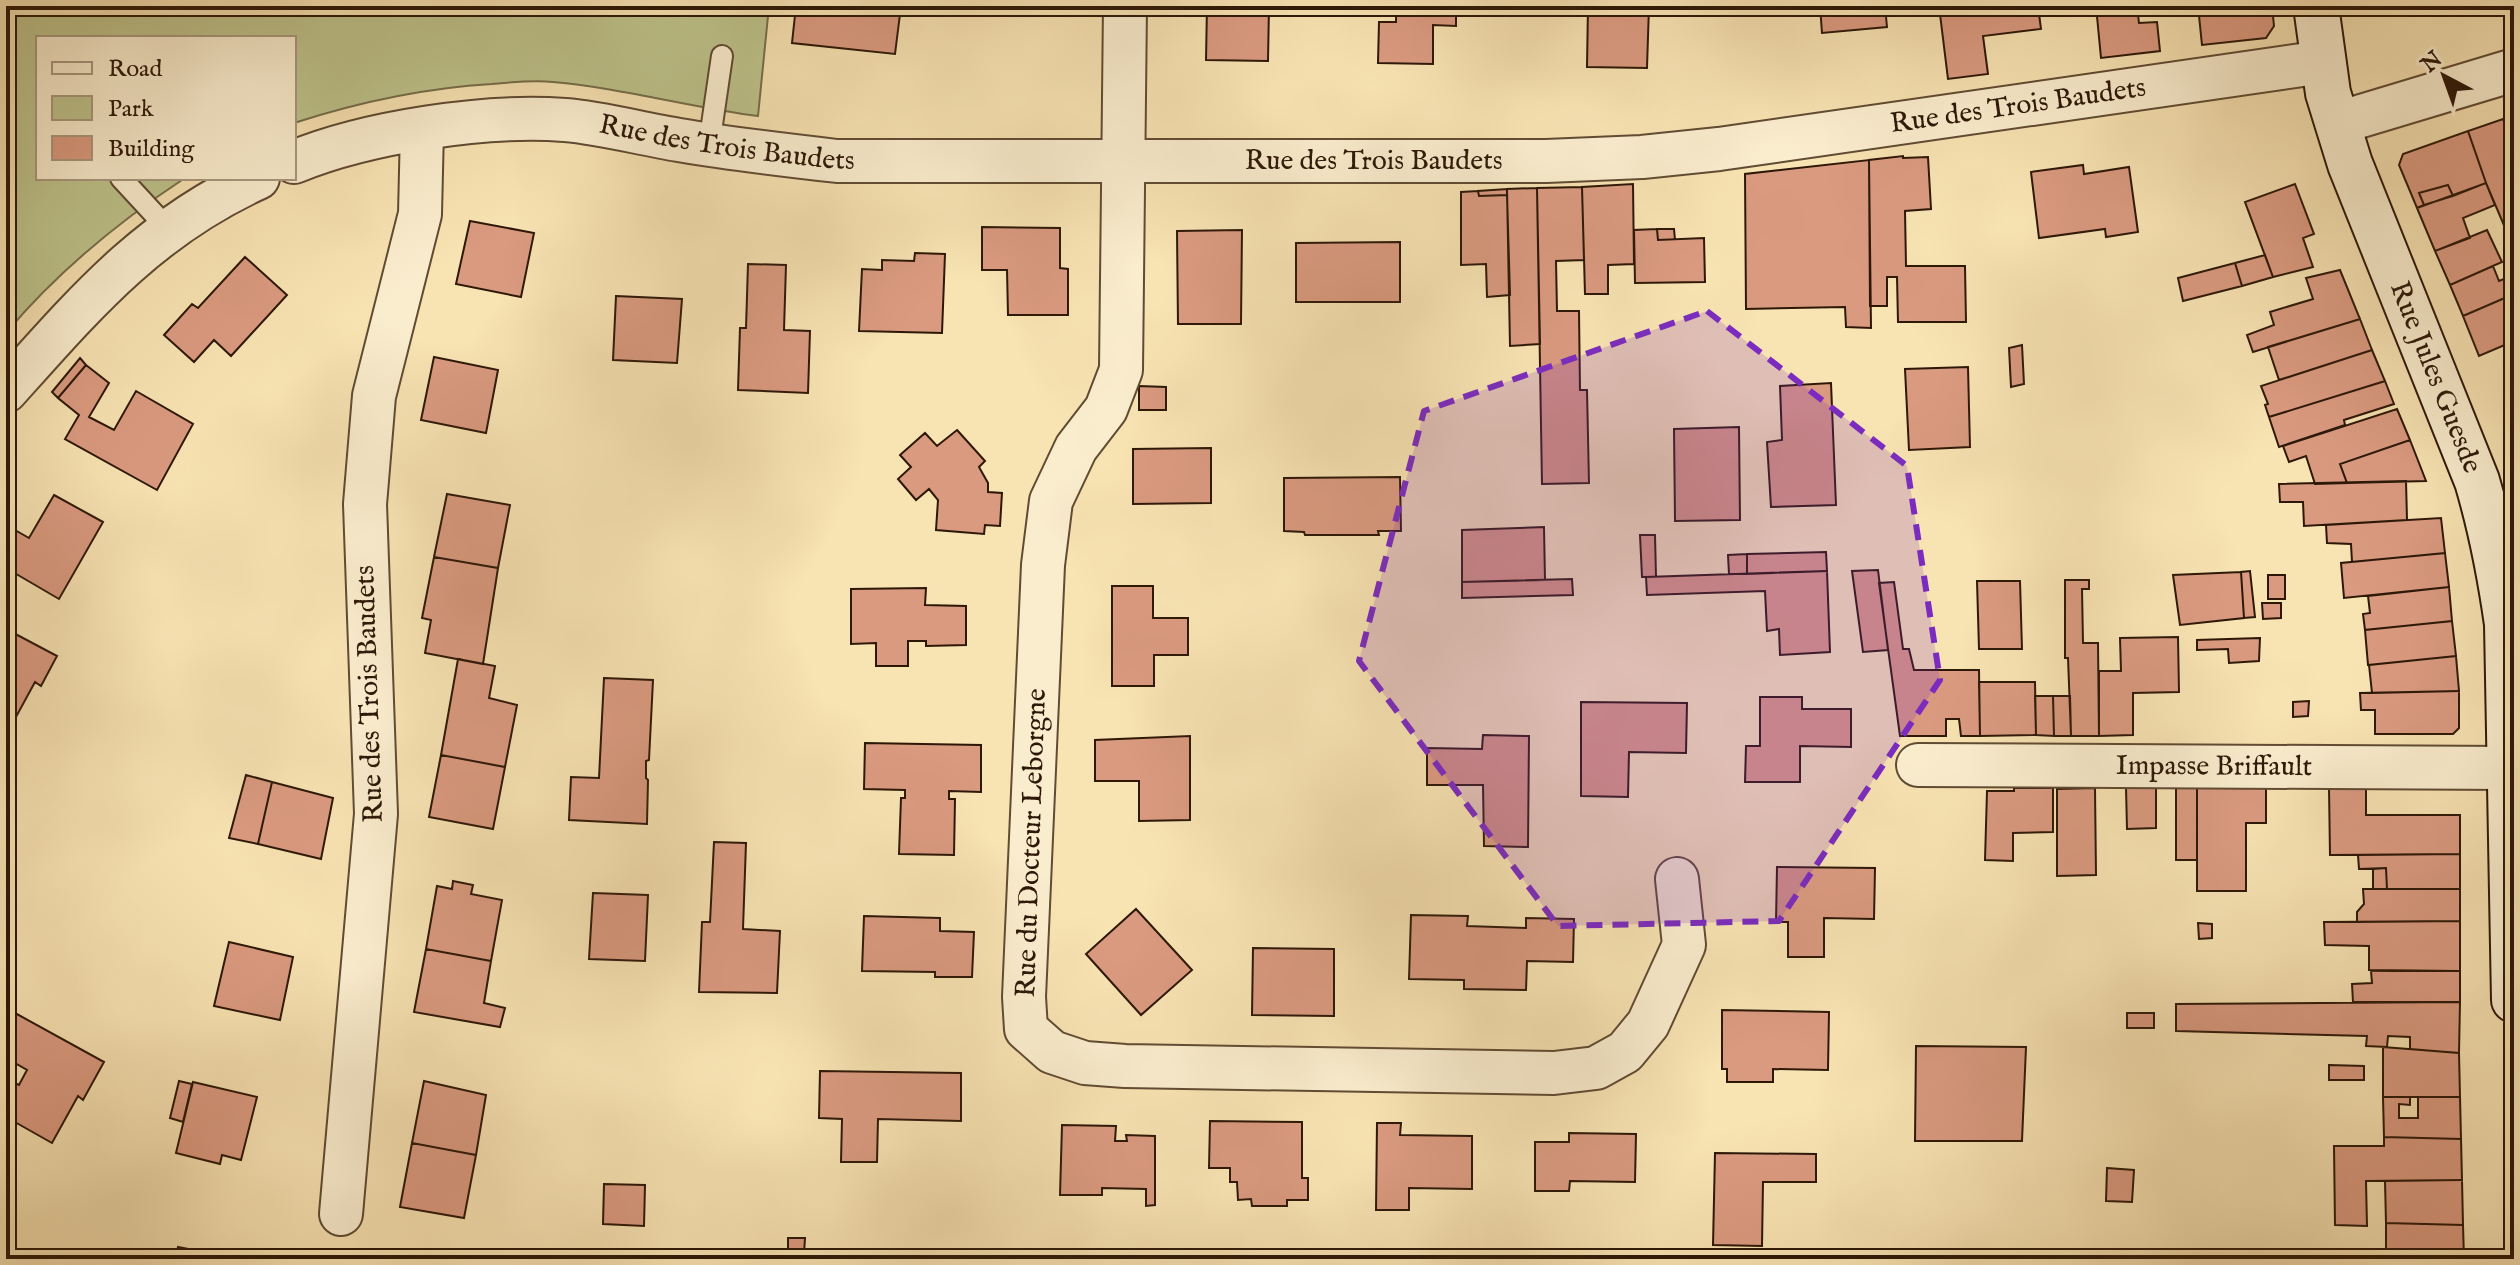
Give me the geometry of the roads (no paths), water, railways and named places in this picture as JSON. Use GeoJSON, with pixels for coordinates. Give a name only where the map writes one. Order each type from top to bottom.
{"type":"FeatureCollection","features":[{"type":"Feature","properties":{"kind":"main road","name":"Rue Jules Guesde"},"geometry":{"type":"LineString","coordinates":[[2316,6],[2323,62],[2338,123],[2363,200],[2477,481],[2490,525],[2507,624],[2514,1000]]}},
{"type":"Feature","properties":{"kind":"street"},"geometry":{"type":"LineString","coordinates":[[1125,6],[1125,160]]}},
{"type":"Feature","properties":{"kind":"street","name":"Rue des Trois Baudets"},"geometry":{"type":"LineString","coordinates":[[296,161],[343,146],[422,129],[478,123],[563,120],[709,145],[837,161],[1546,161],[1642,157],[1719,149],[2323,62]]}},
{"type":"Feature","properties":{"kind":"street"},"geometry":{"type":"LineString","coordinates":[[2338,123],[2514,70]]}},
{"type":"Feature","properties":{"kind":"street","name":"Rue des Trois Baudets"},"geometry":{"type":"LineString","coordinates":[[341,1214],[376,814],[365,504],[374,396],[420,214],[422,129]]}},
{"type":"Feature","properties":{"kind":"street","name":"Rue du Docteur Leborgne"},"geometry":{"type":"LineString","coordinates":[[1125,160],[1121,370],[1106,409],[1076,448],[1051,501],[1043,565],[1024,997],[1026,1029],[1052,1052],[1085,1063],[1125,1066],[1554,1073],[1596,1068],[1625,1052],[1648,1024],[1679,958],[1684,945],[1677,879]]}},
{"type":"Feature","properties":{"kind":"street"},"geometry":{"type":"LineString","coordinates":[[6,391],[111,276],[169,230],[254,180]]}},
{"type":"Feature","properties":{"kind":"street","name":"Impasse Briffault"},"geometry":{"type":"LineString","coordinates":[[1918,765],[2508,768]]}},
{"type":"Feature","properties":{"kind":"lane"},"geometry":{"type":"LineString","coordinates":[[709,145],[722,56]]}},
{"type":"Feature","properties":{"kind":"lane"},"geometry":{"type":"LineString","coordinates":[[123,180],[169,230]]}}]}
